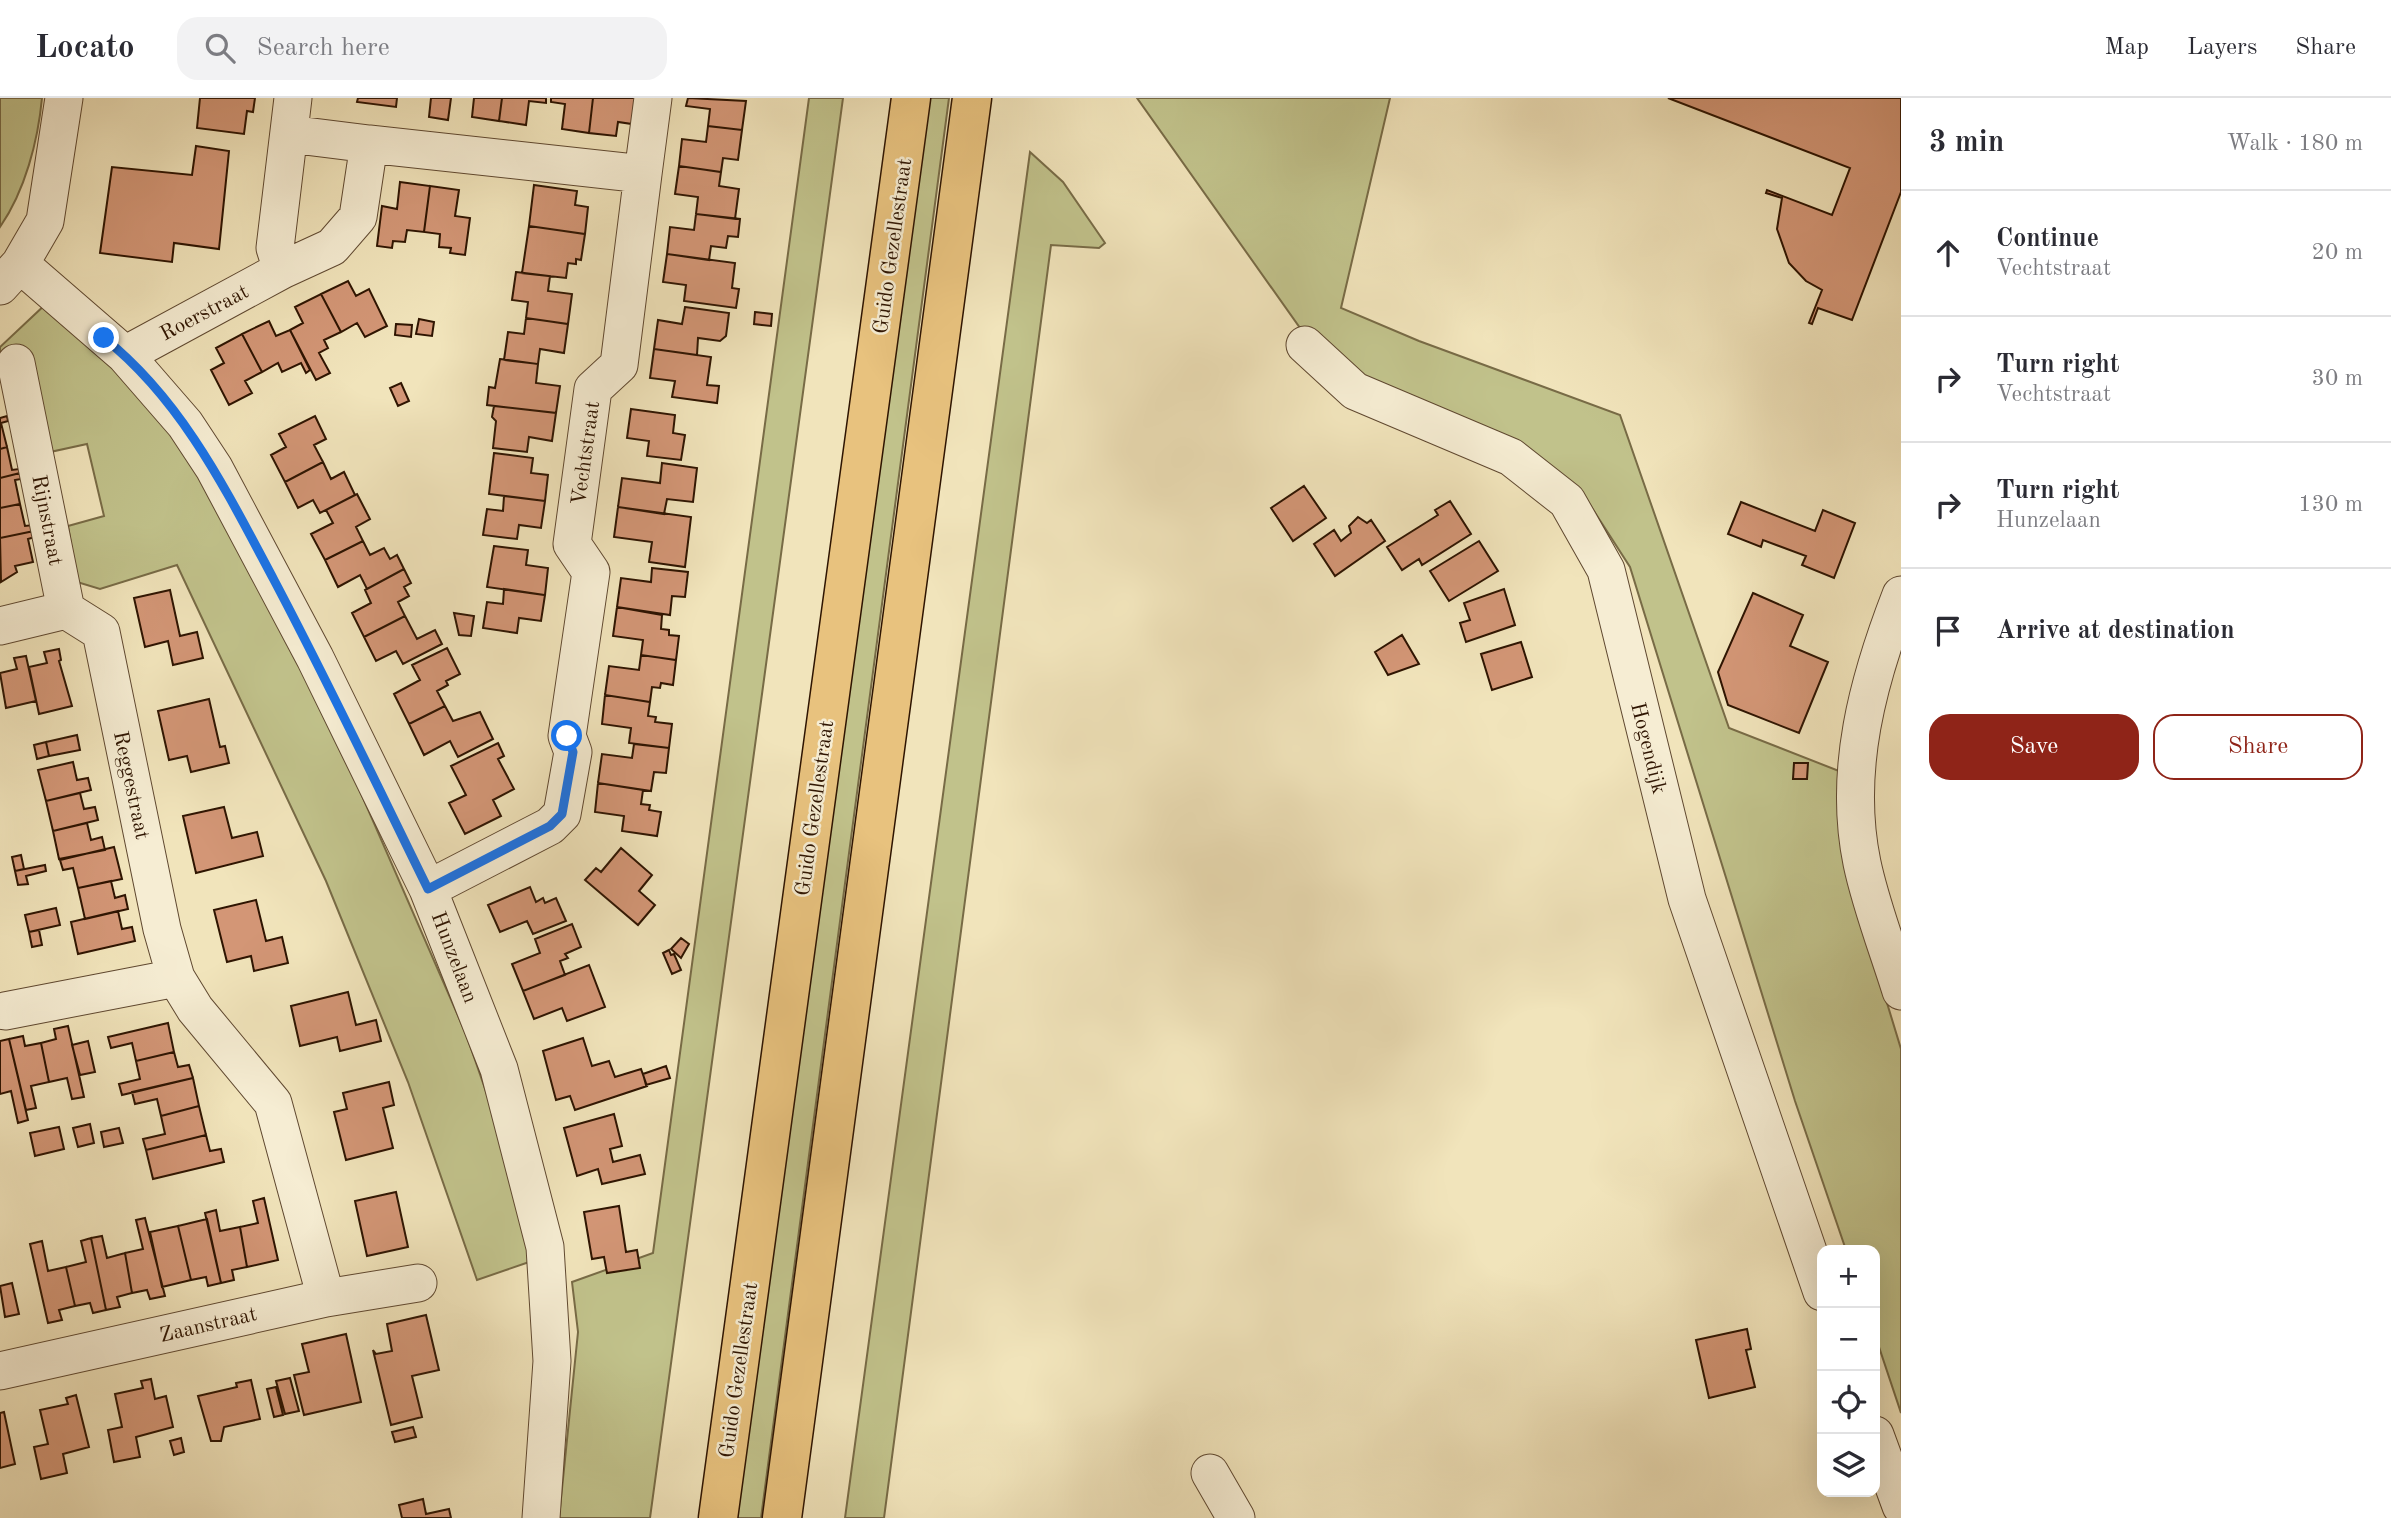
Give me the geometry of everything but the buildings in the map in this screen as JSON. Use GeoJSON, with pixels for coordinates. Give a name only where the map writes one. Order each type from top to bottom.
{"type":"FeatureCollection","features":[{"type":"Feature","properties":{"kind":"main road","name":"Guido Gezellestraat"},"geometry":{"type":"LineString","coordinates":[[718,1518],[911,98]]}},
{"type":"Feature","properties":{"kind":"main road"},"geometry":{"type":"LineString","coordinates":[[782,1518],[972,98]]}},
{"type":"Feature","properties":{"kind":"street"},"geometry":{"type":"LineString","coordinates":[[10,275],[45,221],[64,98]]}},
{"type":"Feature","properties":{"kind":"street"},"geometry":{"type":"LineString","coordinates":[[282,270],[275,248],[293,98]]}},
{"type":"Feature","properties":{"kind":"street"},"geometry":{"type":"LineString","coordinates":[[289,134],[643,174],[653,98]]}},
{"type":"Feature","properties":{"kind":"street","name":"Roerstraat"},"geometry":{"type":"LineString","coordinates":[[125,355],[282,270],[332,247],[358,217],[369,144]]}},
{"type":"Feature","properties":{"kind":"street","name":"Vechtstraat"},"geometry":{"type":"LineString","coordinates":[[428,889],[550,826],[562,814],[573,752],[567,736],[591,572],[572,544],[593,389],[619,365],[643,174]]}},
{"type":"Feature","properties":{"kind":"street","name":"Hunzelaan"},"geometry":{"type":"LineString","coordinates":[[10,275],[125,355],[185,424],[214,468],[315,658],[428,889],[499,1069],[545,1247],[552,1361],[541,1518]]}},
{"type":"Feature","properties":{"kind":"street","name":"Hogendijk"},"geometry":{"type":"LineString","coordinates":[[1305,345],[1355,391],[1511,457],[1567,501],[1606,570],[1687,899],[1817,1277]]}},
{"type":"Feature","properties":{"kind":"street","name":"Rijnstraat"},"geometry":{"type":"LineString","coordinates":[[16,363],[66,610]]}},
{"type":"Feature","properties":{"kind":"street"},"geometry":{"type":"LineString","coordinates":[[1901,595],[1891,653],[1859,738],[1857,830],[1862,864],[1901,991]]}},
{"type":"Feature","properties":{"kind":"street"},"geometry":{"type":"LineString","coordinates":[[0,626],[66,610]]}},
{"type":"Feature","properties":{"kind":"street","name":"Reggestraat"},"geometry":{"type":"LineString","coordinates":[[66,610],[101,632],[162,929],[176,978],[195,1009],[272,1103],[326,1298]]}},
{"type":"Feature","properties":{"kind":"street"},"geometry":{"type":"LineString","coordinates":[[5,1010],[176,978]]}},
{"type":"Feature","properties":{"kind":"street","name":"Zaanstraat"},"geometry":{"type":"LineString","coordinates":[[0,1371],[326,1298],[418,1283]]}},
{"type":"Feature","properties":{"kind":"street"},"geometry":{"type":"LineString","coordinates":[[1880,1449],[1901,1506]]}},
{"type":"Feature","properties":{"kind":"street"},"geometry":{"type":"LineString","coordinates":[[1210,1473],[1236,1518]]}},
{"type":"Feature","properties":{"kind":"green space"},"geometry":{"type":"Polygon","coordinates":[[[0,98],[42,98],[29,165],[17,198],[0,227],[0,98]]]}},
{"type":"Feature","properties":{"kind":"green space"},"geometry":{"type":"Polygon","coordinates":[[[809,98],[843,98],[650,1518],[559,1518],[578,1332],[572,1282],[653,1253],[809,98]]]}},
{"type":"Feature","properties":{"kind":"green space"},"geometry":{"type":"Polygon","coordinates":[[[926,98],[949,98],[761,1518],[731,1518],[926,98]]]}},
{"type":"Feature","properties":{"kind":"green space"},"geometry":{"type":"Polygon","coordinates":[[[1137,98],[1390,98],[1341,308],[1419,341],[1620,415],[1729,728],[1839,771],[1880,980],[1901,1049],[1901,1413],[1880,1350],[1880,1245],[1844,1245],[1795,1101],[1630,567],[1581,491],[1358,385],[1310,342],[1137,98]]]}},
{"type":"Feature","properties":{"kind":"green space"},"geometry":{"type":"Polygon","coordinates":[[[1030,152],[1063,182],[1105,243],[1099,248],[1051,245],[884,1518],[845,1518],[1030,152]]]}},
{"type":"Feature","properties":{"kind":"green space"},"geometry":{"type":"Polygon","coordinates":[[[48,302],[198,456],[339,743],[466,1034],[500,1132],[532,1261],[477,1280],[408,1082],[326,881],[177,565],[100,589],[77,582],[68,526],[104,516],[87,444],[50,452],[0,359],[0,347],[48,302]]]}},
{"type":"Feature","properties":{"kind":"route"},"geometry":{"type":"LineString","coordinates":[[104,338],[125,355],[185,424],[214,468],[315,658],[428,889],[550,826],[562,814],[573,752],[567,736]]}}]}
